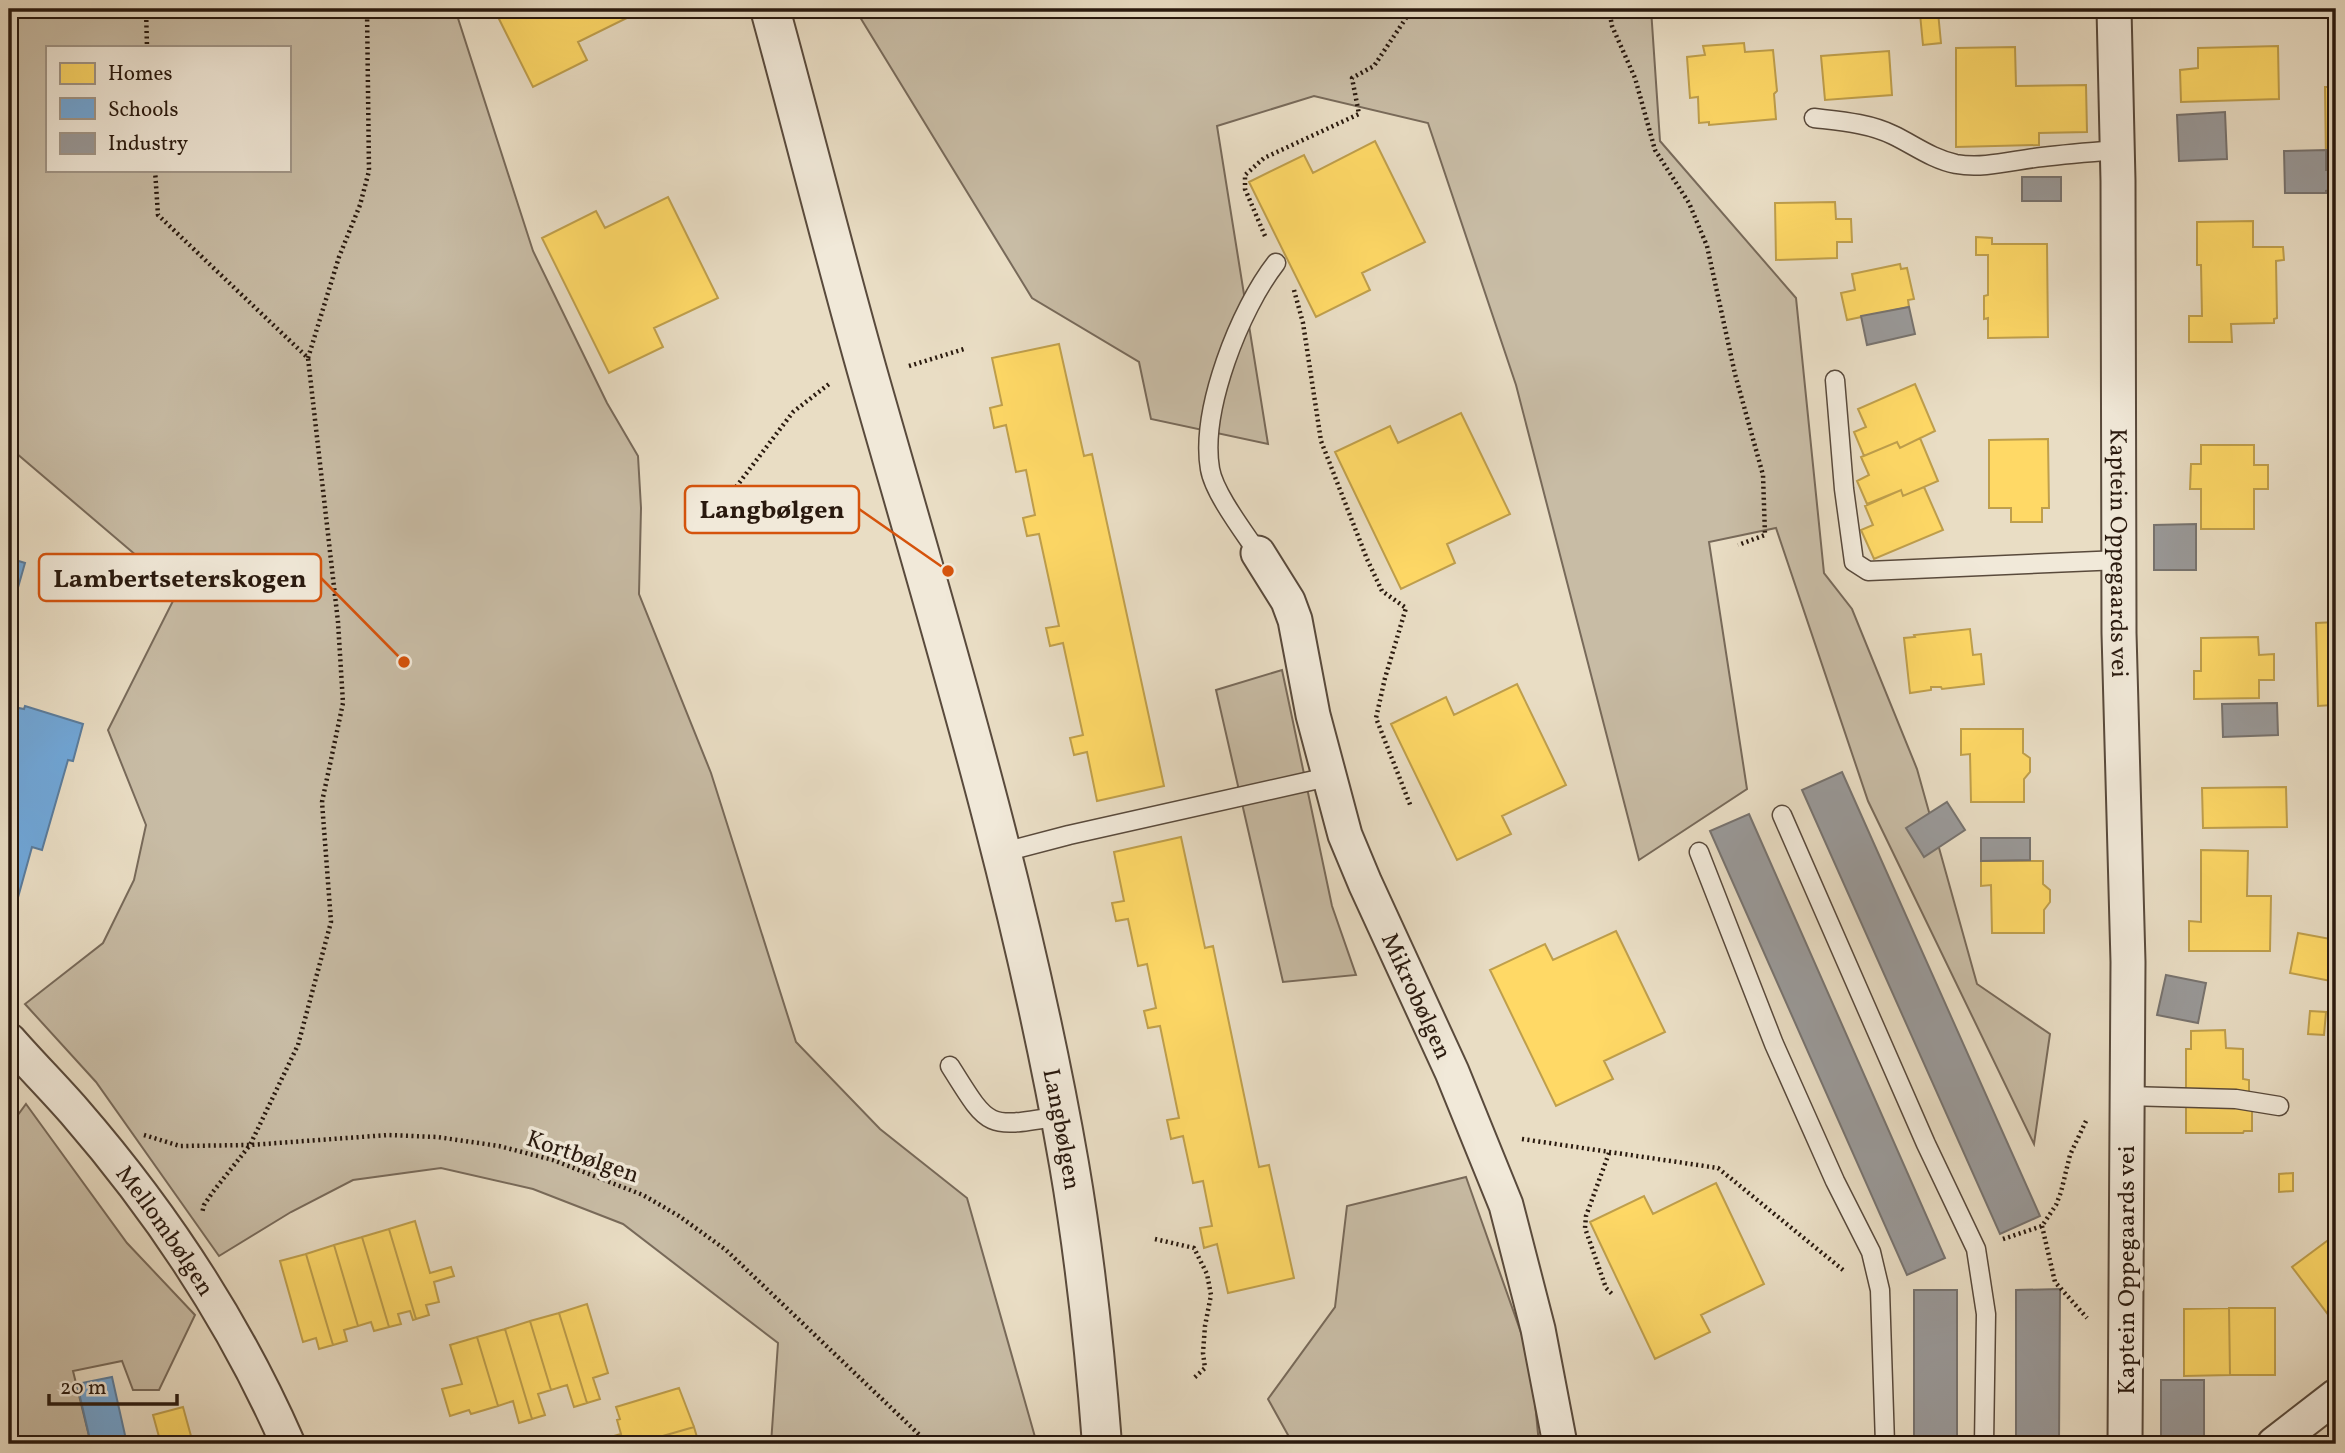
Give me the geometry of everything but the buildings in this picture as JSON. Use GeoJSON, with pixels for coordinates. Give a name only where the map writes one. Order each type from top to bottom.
{"type":"FeatureCollection","features":[{"type":"Feature","properties":{"kind":"street","name":"Langbølgen"},"geometry":{"type":"LineString","coordinates":[[770,9],[1000,853],[1028,965],[1060,1116],[1083,1257],[1102,1444]]}},
{"type":"Feature","properties":{"kind":"street","name":"Kaptein Oppegaards vei"},"geometry":{"type":"LineString","coordinates":[[2114,9],[2119,633],[2128,962],[2125,1444]]}},
{"type":"Feature","properties":{"kind":"street","name":"Mikrobølgen"},"geometry":{"type":"LineString","coordinates":[[1258,553],[1288,601],[1295,620],[1313,715],[1345,835],[1434,1031],[1506,1205],[1538,1329],[1560,1444]]}},
{"type":"Feature","properties":{"kind":"street","name":"Mellombølgen"},"geometry":{"type":"LineString","coordinates":[[9,1040],[74,1110],[175,1240],[257,1380],[288,1444]]}},
{"type":"Feature","properties":{"kind":"street"},"geometry":{"type":"LineString","coordinates":[[2274,1444],[2336,1396]]}},
{"type":"Feature","properties":{"kind":"lane"},"geometry":{"type":"LineString","coordinates":[[1814,118],[1854,123],[1891,134],[1919,150],[1958,164],[1982,165],[2117,150]]}},
{"type":"Feature","properties":{"kind":"lane"},"geometry":{"type":"LineString","coordinates":[[1258,553],[1217,487],[1210,471],[1209,443],[1220,379],[1247,311],[1276,263]]}},
{"type":"Feature","properties":{"kind":"lane"},"geometry":{"type":"LineString","coordinates":[[1835,380],[1844,489],[1854,562],[1868,571],[2120,560]]}},
{"type":"Feature","properties":{"kind":"lane"},"geometry":{"type":"LineString","coordinates":[[1000,853],[1328,777]]}},
{"type":"Feature","properties":{"kind":"lane"},"geometry":{"type":"LineString","coordinates":[[1782,814],[1926,1143],[1976,1249],[1986,1314],[1984,1444]]}},
{"type":"Feature","properties":{"kind":"lane"},"geometry":{"type":"LineString","coordinates":[[1699,852],[1774,1044],[1835,1181],[1871,1252],[1881,1290],[1885,1444]]}},
{"type":"Feature","properties":{"kind":"lane"},"geometry":{"type":"LineString","coordinates":[[950,1066],[973,1103],[991,1120],[1009,1124],[1060,1116]]}},
{"type":"Feature","properties":{"kind":"lane"},"geometry":{"type":"LineString","coordinates":[[2126,1103],[2236,1099],[2279,1106]]}},
{"type":"Feature","properties":{"kind":"path"},"geometry":{"type":"LineString","coordinates":[[146,9],[148,46]]}},
{"type":"Feature","properties":{"kind":"path"},"geometry":{"type":"LineString","coordinates":[[201,1218],[204,1205],[212,1193],[250,1145],[298,1045],[331,922],[322,802],[344,703],[338,622],[308,358],[369,171],[367,9]]}},
{"type":"Feature","properties":{"kind":"path"},"geometry":{"type":"LineString","coordinates":[[1411,807],[1376,718],[1406,608],[1382,591],[1321,441],[1303,323],[1292,285],[1276,263],[1245,189],[1245,175],[1264,158],[1359,114],[1353,78],[1374,65],[1412,9]]}},
{"type":"Feature","properties":{"kind":"path"},"geometry":{"type":"LineString","coordinates":[[1609,9],[1612,26],[1635,78],[1655,150],[1689,203],[1707,246],[1735,374],[1763,475],[1765,535],[1738,545]]}},
{"type":"Feature","properties":{"kind":"path"},"geometry":{"type":"LineString","coordinates":[[155,172],[158,215],[308,358]]}},
{"type":"Feature","properties":{"kind":"path"},"geometry":{"type":"LineString","coordinates":[[898,369],[964,349]]}},
{"type":"Feature","properties":{"kind":"path"},"geometry":{"type":"LineString","coordinates":[[736,487],[793,412],[833,382]]}},
{"type":"Feature","properties":{"kind":"path"},"geometry":{"type":"LineString","coordinates":[[1976,1249],[2042,1226],[2056,1205],[2070,1155],[2091,1110],[2126,1103]]}},
{"type":"Feature","properties":{"kind":"path","name":"Kortbølgen"},"geometry":{"type":"LineString","coordinates":[[135,1129],[180,1146],[250,1145],[388,1135],[437,1137],[499,1146],[552,1160],[643,1195],[679,1216],[726,1250],[929,1444]]}},
{"type":"Feature","properties":{"kind":"path"},"geometry":{"type":"LineString","coordinates":[[1521,1139],[1717,1168],[1851,1276],[1881,1290]]}},
{"type":"Feature","properties":{"kind":"path"},"geometry":{"type":"LineString","coordinates":[[1609,1153],[1586,1216],[1585,1228],[1606,1288],[1613,1295]]}},
{"type":"Feature","properties":{"kind":"path"},"geometry":{"type":"LineString","coordinates":[[2042,1226],[2055,1282],[2093,1325]]}},
{"type":"Feature","properties":{"kind":"path"},"geometry":{"type":"LineString","coordinates":[[1155,1239],[1194,1248],[1207,1274],[1211,1295],[1205,1326],[1205,1368],[1194,1378]]}},
{"type":"Feature","properties":{"kind":"shaded area"},"geometry":{"type":"Polygon","coordinates":[[[9,9],[455,9],[533,251],[607,403],[638,456],[641,508],[639,594],[711,773],[796,1042],[880,1129],[967,1198],[1037,1444],[771,1444],[778,1343],[623,1224],[533,1189],[441,1168],[353,1180],[291,1212],[219,1256],[96,1082],[25,1004],[103,943],[134,880],[146,825],[108,730],[178,591],[9,447],[9,9]]]}},
{"type":"Feature","properties":{"kind":"shaded area"},"geometry":{"type":"Polygon","coordinates":[[[855,9],[1651,9],[1660,141],[1796,298],[1824,573],[1852,609],[1917,769],[1977,984],[2050,1034],[2034,1144],[1868,801],[1776,528],[1709,542],[1747,789],[1639,860],[1516,385],[1428,123],[1314,96],[1217,126],[1268,444],[1151,419],[1139,362],[1032,298],[855,9]]]}},
{"type":"Feature","properties":{"kind":"shaded area"},"geometry":{"type":"Polygon","coordinates":[[[1282,670],[1332,906],[1356,975],[1283,982],[1216,690],[1282,670]]]}},
{"type":"Feature","properties":{"kind":"shaded area"},"geometry":{"type":"Polygon","coordinates":[[[26,1104],[127,1243],[195,1315],[159,1390],[133,1390],[122,1361],[73,1371],[91,1444],[9,1444],[9,1127],[26,1104]]]}},
{"type":"Feature","properties":{"kind":"shaded area"},"geometry":{"type":"Polygon","coordinates":[[[1466,1177],[1531,1361],[1539,1444],[1293,1444],[1268,1399],[1335,1307],[1347,1206],[1466,1177]]]}},
{"type":"Feature","properties":{"kind":"place","name":"Langbølgen"},"geometry":{"type":"Point","coordinates":[948,571]}},
{"type":"Feature","properties":{"kind":"place","name":"Lambertseterskogen"},"geometry":{"type":"Point","coordinates":[404,662]}}]}
